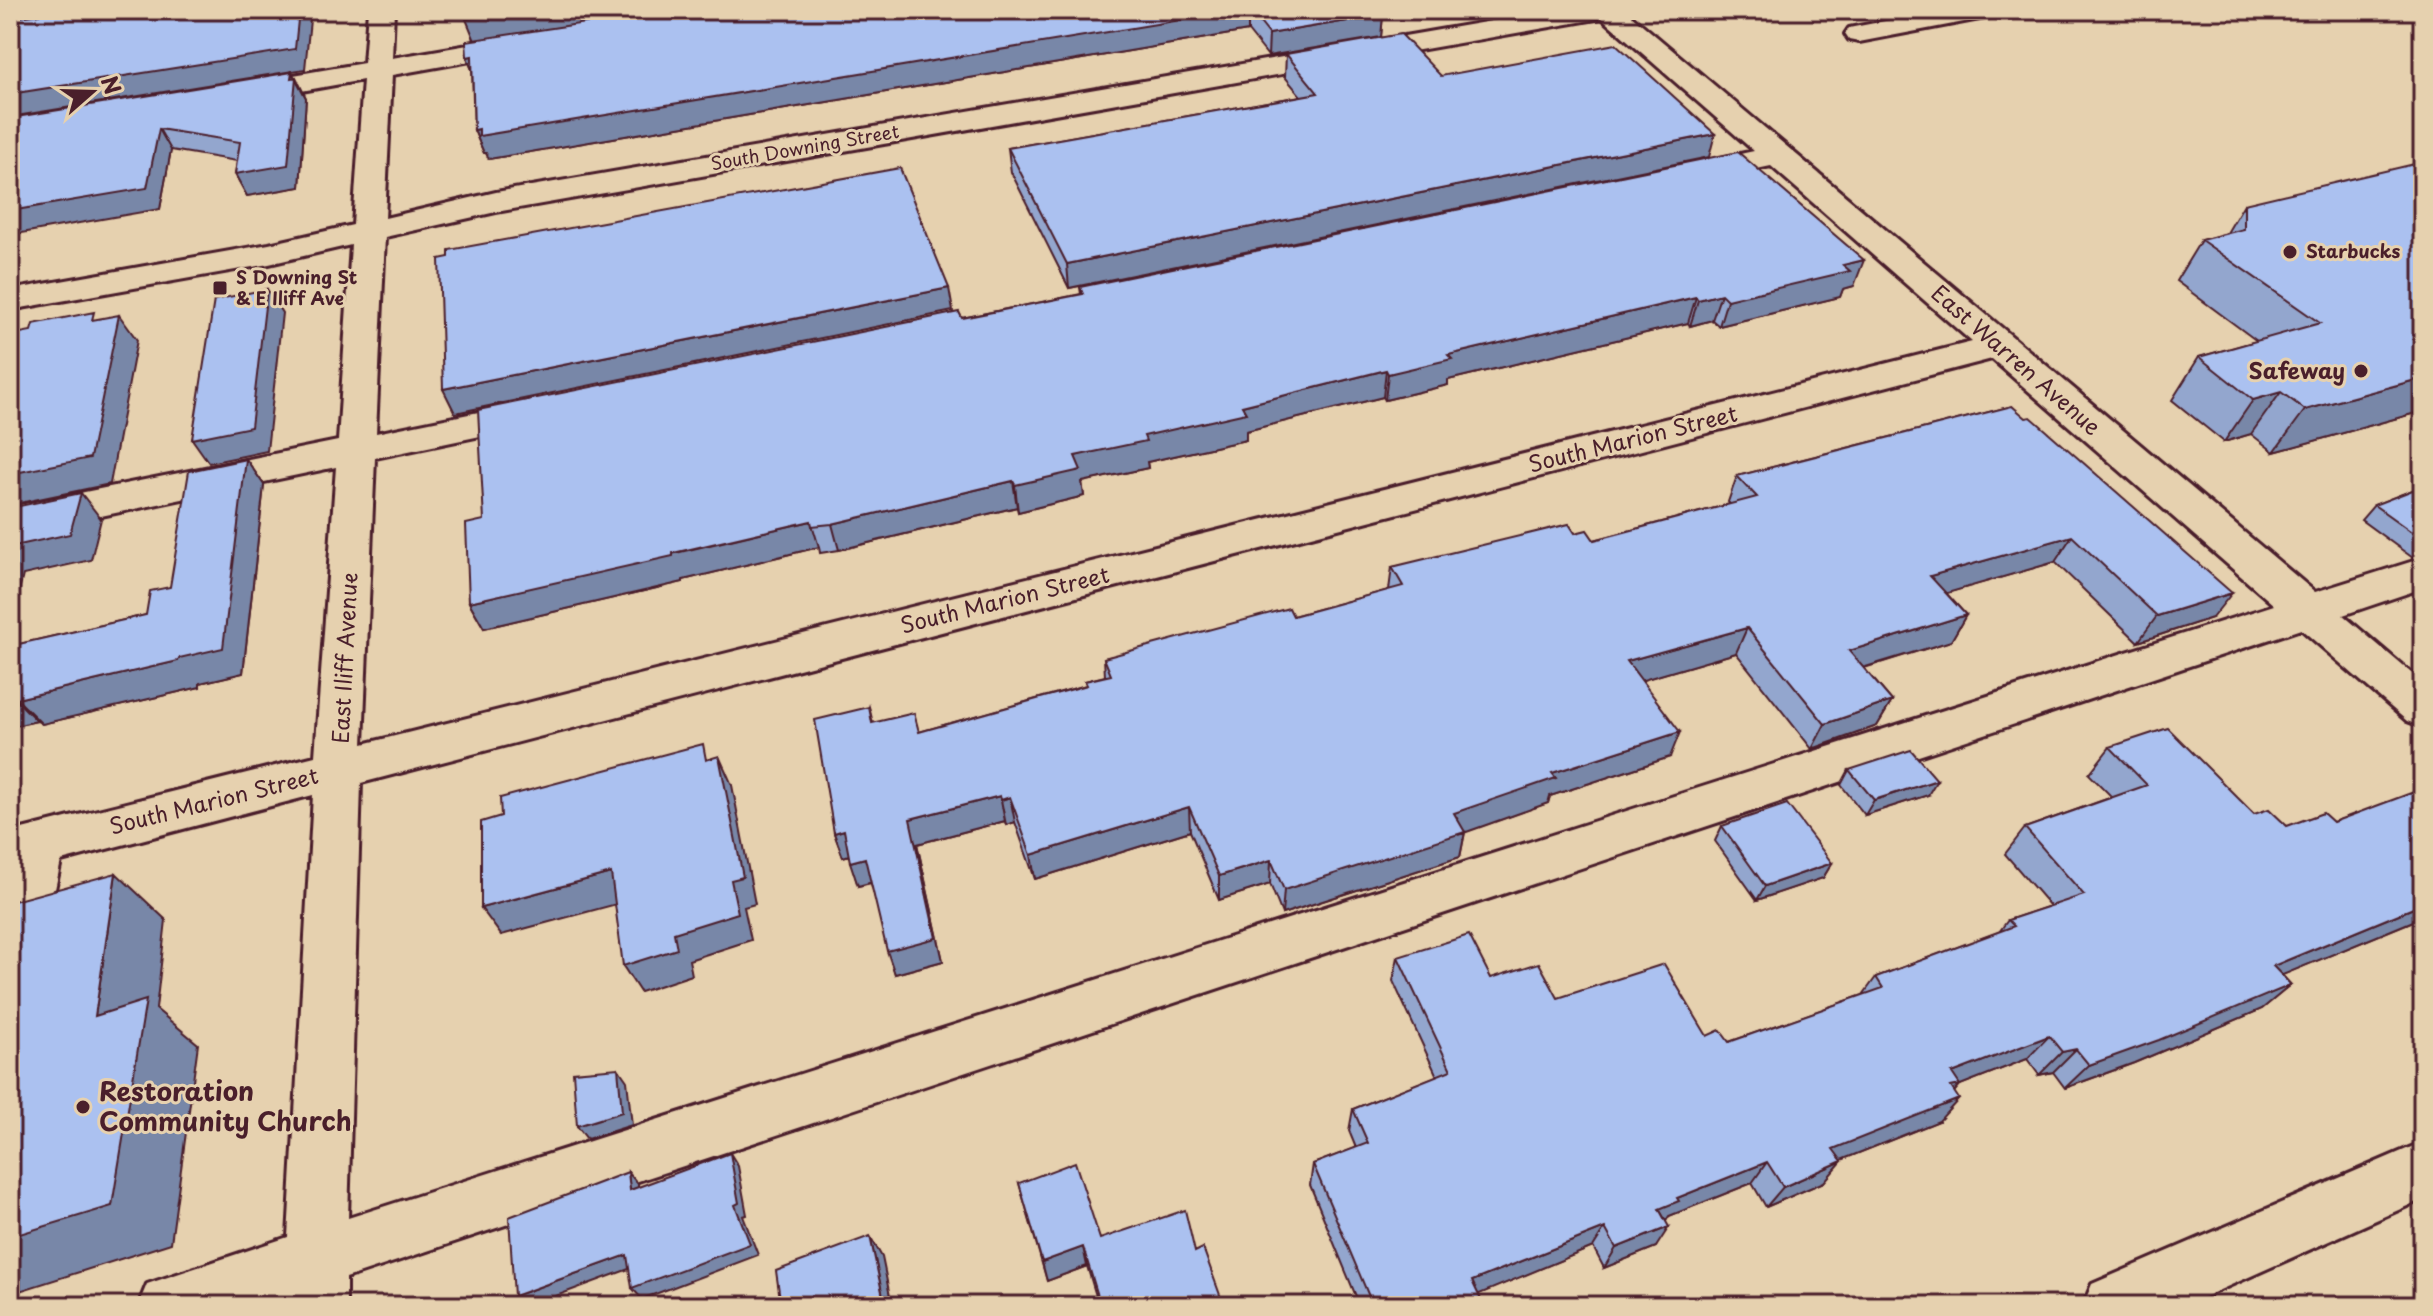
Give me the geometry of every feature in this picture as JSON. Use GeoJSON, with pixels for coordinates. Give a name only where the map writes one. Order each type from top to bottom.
{"type":"FeatureCollection","features":[{"type":"Feature","properties":{"kind":"street","name":"East Iliff Avenue"},"geometry":{"type":"LineString","coordinates":[[316,1282],[338,770],[381,10]]}},
{"type":"Feature","properties":{"kind":"street","name":"East Warren Avenue"},"geometry":{"type":"LineString","coordinates":[[1606,10],[2423,709]]}},
{"type":"Feature","properties":{"kind":"street","name":"South Downing Street"},"geometry":{"type":"LineString","coordinates":[[10,300],[269,254],[496,202],[1606,10]]}},
{"type":"Feature","properties":{"kind":"street"},"geometry":{"type":"LineString","coordinates":[[1859,34],[1985,10]]}},
{"type":"Feature","properties":{"kind":"street"},"geometry":{"type":"LineString","coordinates":[[221,96],[549,40]]}},
{"type":"Feature","properties":{"kind":"street"},"geometry":{"type":"LineString","coordinates":[[1662,179],[1778,155]]}},
{"type":"Feature","properties":{"kind":"street","name":"South Marion Street"},"geometry":{"type":"LineString","coordinates":[[24,850],[1999,346]]}},
{"type":"Feature","properties":{"kind":"street"},"geometry":{"type":"LineString","coordinates":[[10,521],[569,406]]}},
{"type":"Feature","properties":{"kind":"street"},"geometry":{"type":"LineString","coordinates":[[169,1306],[316,1282],[2423,573]]}},
{"type":"Feature","properties":{"kind":"street"},"geometry":{"type":"LineString","coordinates":[[10,979],[24,850]]}},
{"type":"Feature","properties":{"kind":"street"},"geometry":{"type":"LineString","coordinates":[[2114,1306],[2423,1170]]}},
{"type":"Feature","properties":{"kind":"building"},"geometry":{"type":"Polygon","coordinates":[[[72,10],[299,10],[295,49],[10,94],[10,18],[72,10]]]}},
{"type":"Feature","properties":{"kind":"building"},"geometry":{"type":"Polygon","coordinates":[[[466,10],[523,10],[466,19],[466,10]]]}},
{"type":"Feature","properties":{"kind":"building"},"geometry":{"type":"Polygon","coordinates":[[[672,10],[1241,10],[479,136],[479,129],[474,130],[472,56],[467,57],[466,41],[672,10]]]}},
{"type":"Feature","properties":{"kind":"building"},"geometry":{"type":"Polygon","coordinates":[[[1250,10],[1378,10],[1383,15],[1269,34],[1250,10]]]}},
{"type":"Feature","properties":{"kind":"building"},"geometry":{"type":"Polygon","coordinates":[[[1401,34],[1441,76],[1616,44],[1715,134],[1067,264],[1008,148],[1318,93],[1286,54],[1401,34]]]}},
{"type":"Feature","properties":{"kind":"building"},"geometry":{"type":"Polygon","coordinates":[[[292,72],[291,78],[296,77],[288,165],[235,174],[240,142],[159,129],[147,188],[10,211],[10,118],[292,72]]]}},
{"type":"Feature","properties":{"kind":"building"},"geometry":{"type":"Polygon","coordinates":[[[1738,152],[1864,260],[1843,265],[1850,271],[1727,300],[1721,294],[1698,300],[1696,297],[1448,355],[1452,359],[1388,374],[1386,370],[1242,406],[1246,413],[1144,436],[1146,441],[1075,456],[1081,470],[1015,485],[1013,481],[832,524],[812,526],[811,521],[469,602],[466,524],[484,520],[478,410],[959,312],[962,318],[1083,294],[1080,287],[1738,152]]]}},
{"type":"Feature","properties":{"kind":"building","name":"Safeway"},"geometry":{"type":"Polygon","coordinates":[[[2423,162],[2423,378],[2305,410],[2281,392],[2253,400],[2199,357],[2320,323],[2201,240],[2244,229],[2244,204],[2423,162]]]}},
{"type":"Feature","properties":{"kind":"building"},"geometry":{"type":"Polygon","coordinates":[[[900,168],[949,288],[443,389],[439,259],[449,257],[449,250],[900,168]]]}},
{"type":"Feature","properties":{"kind":"building"},"geometry":{"type":"Polygon","coordinates":[[[267,289],[251,427],[192,439],[214,300],[267,289]]]}},
{"type":"Feature","properties":{"kind":"building"},"geometry":{"type":"Polygon","coordinates":[[[94,312],[92,320],[119,315],[90,458],[10,474],[10,335],[31,331],[33,324],[94,312]]]}},
{"type":"Feature","properties":{"kind":"building"},"geometry":{"type":"Polygon","coordinates":[[[2012,406],[2026,418],[2031,417],[2232,593],[2157,616],[2072,536],[1930,576],[1966,615],[1849,651],[1892,701],[1825,724],[1747,628],[1627,661],[1680,732],[1552,773],[1556,778],[1454,813],[1465,832],[1284,890],[1271,860],[1219,876],[1189,807],[1031,855],[1010,797],[1001,800],[1000,796],[910,819],[936,938],[887,951],[865,858],[850,862],[844,830],[834,833],[815,720],[869,707],[872,723],[914,713],[919,732],[1087,685],[1085,681],[1111,675],[1104,658],[1289,608],[1293,616],[1403,586],[1392,567],[1569,524],[1575,533],[1587,530],[1594,540],[1757,497],[1737,476],[2012,406]]]}},
{"type":"Feature","properties":{"kind":"building"},"geometry":{"type":"Polygon","coordinates":[[[246,459],[223,648],[17,699],[10,696],[10,646],[146,615],[150,591],[170,587],[189,471],[246,459]]]}},
{"type":"Feature","properties":{"kind":"building"},"geometry":{"type":"Polygon","coordinates":[[[2423,486],[2423,540],[2374,505],[2423,486]]]}},
{"type":"Feature","properties":{"kind":"building"},"geometry":{"type":"Polygon","coordinates":[[[81,493],[70,534],[10,547],[10,508],[81,493]]]}},
{"type":"Feature","properties":{"kind":"building"},"geometry":{"type":"Polygon","coordinates":[[[2168,728],[2254,814],[2269,809],[2287,826],[2323,813],[2333,822],[2414,792],[2418,795],[2423,793],[2423,904],[2273,966],[2291,985],[2159,1040],[2089,1065],[2076,1049],[2062,1052],[2049,1036],[1952,1073],[1960,1085],[1951,1087],[1959,1099],[1833,1149],[1842,1161],[1783,1187],[1767,1162],[1677,1198],[1679,1201],[1659,1209],[1669,1227],[1616,1248],[1605,1228],[1472,1281],[1484,1306],[1373,1306],[1313,1164],[1368,1143],[1353,1109],[1451,1070],[1398,957],[1469,935],[1491,978],[1539,963],[1558,998],[1664,964],[1707,1036],[1720,1030],[1729,1042],[1883,988],[1876,977],[2014,926],[2008,920],[2084,895],[2025,828],[2147,785],[2110,747],[2168,728]]]}},
{"type":"Feature","properties":{"kind":"building"},"geometry":{"type":"Polygon","coordinates":[[[703,744],[706,760],[719,756],[743,877],[731,880],[738,913],[674,933],[677,949],[623,966],[611,873],[481,908],[481,822],[501,816],[500,798],[703,744]]]}},
{"type":"Feature","properties":{"kind":"building"},"geometry":{"type":"Polygon","coordinates":[[[1911,750],[1937,780],[1874,800],[1849,770],[1911,750]]]}},
{"type":"Feature","properties":{"kind":"building"},"geometry":{"type":"Polygon","coordinates":[[[1787,804],[1832,863],[1765,886],[1722,826],[1787,804]]]}},
{"type":"Feature","properties":{"kind":"building"},"geometry":{"type":"Polygon","coordinates":[[[116,873],[95,1016],[146,1000],[112,1206],[10,1237],[10,902],[116,873]]]}},
{"type":"Feature","properties":{"kind":"building"},"geometry":{"type":"Polygon","coordinates":[[[618,1068],[622,1112],[577,1126],[573,1072],[618,1068]]]}},
{"type":"Feature","properties":{"kind":"building"},"geometry":{"type":"Polygon","coordinates":[[[730,1153],[739,1203],[735,1205],[750,1244],[632,1288],[627,1255],[514,1296],[509,1217],[628,1172],[630,1190],[730,1153]]]}},
{"type":"Feature","properties":{"kind":"building"},"geometry":{"type":"Polygon","coordinates":[[[1075,1162],[1100,1239],[1185,1210],[1195,1252],[1203,1248],[1224,1306],[1101,1306],[1083,1247],[1042,1262],[1019,1183],[1075,1162]]]}},
{"type":"Feature","properties":{"kind":"building"},"geometry":{"type":"Polygon","coordinates":[[[870,1236],[885,1306],[781,1306],[776,1271],[870,1236]]]}},
{"type":"Feature","properties":{"kind":"place","name":"Starbucks"},"geometry":{"type":"Point","coordinates":[2290,252]}},
{"type":"Feature","properties":{"kind":"place","name":"S Downing St & E Iliff Ave"},"geometry":{"type":"Point","coordinates":[220,288]}},
{"type":"Feature","properties":{"kind":"place","name":"Safeway"},"geometry":{"type":"Point","coordinates":[2361,371]}},
{"type":"Feature","properties":{"kind":"place","name":"Restoration Community Church"},"geometry":{"type":"Point","coordinates":[83,1107]}}]}
